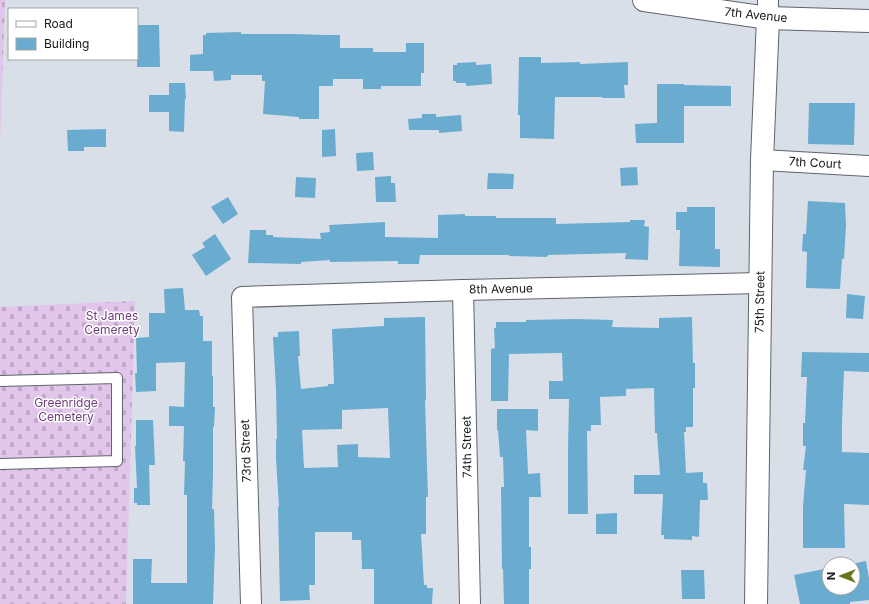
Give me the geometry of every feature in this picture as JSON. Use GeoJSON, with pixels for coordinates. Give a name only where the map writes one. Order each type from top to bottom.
{"type":"FeatureCollection","features":[{"type":"Feature","properties":{"kind":"street","name":"7th Avenue"},"geometry":{"type":"LineString","coordinates":[[644,0],[768,9],[869,21]]}},
{"type":"Feature","properties":{"kind":"street","name":"75th Street"},"geometry":{"type":"LineString","coordinates":[[756,604],[762,160],[768,9]]}},
{"type":"Feature","properties":{"kind":"street","name":"7th Court"},"geometry":{"type":"LineString","coordinates":[[762,160],[869,166]]}},
{"type":"Feature","properties":{"kind":"street","name":"8th Avenue"},"geometry":{"type":"LineString","coordinates":[[242,297],[760,283]]}},
{"type":"Feature","properties":{"kind":"street","name":"74th Street"},"geometry":{"type":"LineString","coordinates":[[463,290],[470,604]]}},
{"type":"Feature","properties":{"kind":"street","name":"73rd Street"},"geometry":{"type":"LineString","coordinates":[[242,297],[251,604]]}},
{"type":"Feature","properties":{"kind":"lane"},"geometry":{"type":"LineString","coordinates":[[0,381],[117,378],[117,461],[0,464]]}},
{"type":"Feature","properties":{"kind":"green space"},"geometry":{"type":"Polygon","coordinates":[[[0,0],[5,0],[0,148],[0,0]]]}},
{"type":"Feature","properties":{"kind":"green space","name":"Greenridge Cemetery"},"geometry":{"type":"Polygon","coordinates":[[[135,301],[126,604],[0,604],[0,307],[135,301]]]}},
{"type":"Feature","properties":{"kind":"building"},"geometry":{"type":"Polygon","coordinates":[[[138,25],[159,25],[160,67],[137,67],[138,25]]]}},
{"type":"Feature","properties":{"kind":"building"},"geometry":{"type":"Polygon","coordinates":[[[241,32],[241,34],[340,35],[340,48],[373,48],[373,52],[406,52],[406,43],[424,43],[424,73],[421,73],[421,86],[381,86],[381,89],[363,89],[363,79],[333,79],[333,86],[319,86],[319,119],[299,119],[299,117],[263,114],[265,81],[262,81],[262,75],[231,75],[231,80],[214,81],[213,71],[190,71],[190,55],[203,54],[203,35],[206,35],[206,33],[241,32]]]}},
{"type":"Feature","properties":{"kind":"building"},"geometry":{"type":"Polygon","coordinates":[[[519,57],[541,57],[541,63],[580,62],[580,64],[628,62],[628,85],[624,85],[625,98],[555,97],[554,139],[520,138],[520,115],[518,115],[519,57]]]}},
{"type":"Feature","properties":{"kind":"building"},"geometry":{"type":"Polygon","coordinates":[[[476,62],[476,65],[491,64],[492,84],[466,86],[466,83],[456,83],[456,81],[453,81],[453,65],[457,65],[457,63],[476,62]]]}},
{"type":"Feature","properties":{"kind":"building"},"geometry":{"type":"Polygon","coordinates":[[[169,83],[185,83],[186,99],[184,132],[169,131],[169,112],[149,112],[149,95],[169,95],[169,83]]]}},
{"type":"Feature","properties":{"kind":"building"},"geometry":{"type":"Polygon","coordinates":[[[657,84],[731,86],[731,106],[684,106],[684,143],[636,143],[635,124],[657,123],[657,84]]]}},
{"type":"Feature","properties":{"kind":"building"},"geometry":{"type":"Polygon","coordinates":[[[809,103],[855,103],[854,145],[808,144],[809,103]]]}},
{"type":"Feature","properties":{"kind":"building"},"geometry":{"type":"Polygon","coordinates":[[[422,114],[436,114],[436,117],[461,115],[462,131],[439,133],[439,130],[409,130],[408,119],[422,118],[422,114]]]}},
{"type":"Feature","properties":{"kind":"building"},"geometry":{"type":"Polygon","coordinates":[[[106,129],[106,147],[84,147],[84,151],[68,151],[67,130],[106,129]]]}},
{"type":"Feature","properties":{"kind":"building"},"geometry":{"type":"Polygon","coordinates":[[[335,129],[336,156],[322,157],[322,130],[335,129]]]}},
{"type":"Feature","properties":{"kind":"building"},"geometry":{"type":"Polygon","coordinates":[[[373,152],[374,170],[357,171],[356,153],[373,152]]]}},
{"type":"Feature","properties":{"kind":"building"},"geometry":{"type":"Polygon","coordinates":[[[637,167],[638,185],[621,186],[620,168],[637,167]]]}},
{"type":"Feature","properties":{"kind":"building"},"geometry":{"type":"Polygon","coordinates":[[[488,173],[514,174],[513,189],[487,189],[488,173]]]}},
{"type":"Feature","properties":{"kind":"building"},"geometry":{"type":"Polygon","coordinates":[[[391,176],[391,183],[395,183],[396,202],[376,202],[375,177],[391,176]]]}},
{"type":"Feature","properties":{"kind":"building"},"geometry":{"type":"Polygon","coordinates":[[[296,177],[316,178],[315,198],[295,197],[296,177]]]}},
{"type":"Feature","properties":{"kind":"building"},"geometry":{"type":"Polygon","coordinates":[[[228,197],[238,214],[223,224],[211,207],[228,197]]]}},
{"type":"Feature","properties":{"kind":"building"},"geometry":{"type":"Polygon","coordinates":[[[808,201],[845,203],[846,225],[840,289],[806,288],[807,252],[802,251],[803,234],[806,234],[808,201]]]}},
{"type":"Feature","properties":{"kind":"building"},"geometry":{"type":"Polygon","coordinates":[[[687,207],[715,207],[715,249],[720,249],[720,267],[679,266],[680,230],[676,230],[676,212],[687,212],[687,207]]]}},
{"type":"Feature","properties":{"kind":"building"},"geometry":{"type":"Polygon","coordinates":[[[465,214],[465,216],[496,216],[496,218],[556,218],[556,224],[630,222],[630,220],[645,220],[644,226],[649,227],[648,260],[625,259],[626,253],[548,255],[547,257],[509,255],[420,255],[419,264],[398,264],[398,261],[330,262],[330,260],[301,262],[301,264],[248,263],[250,230],[266,230],[266,235],[273,235],[273,237],[321,239],[320,233],[330,232],[329,225],[385,222],[385,237],[438,238],[438,215],[465,214]]]}},
{"type":"Feature","properties":{"kind":"building"},"geometry":{"type":"Polygon","coordinates":[[[215,234],[231,259],[206,276],[192,255],[205,247],[202,243],[215,234]]]}},
{"type":"Feature","properties":{"kind":"building"},"geometry":{"type":"Polygon","coordinates":[[[183,288],[185,310],[199,310],[200,316],[203,316],[203,341],[212,341],[213,407],[215,407],[213,427],[212,509],[214,509],[215,547],[213,604],[133,604],[133,559],[152,559],[151,583],[187,583],[187,495],[184,495],[184,426],[169,426],[169,406],[184,407],[185,362],[156,363],[156,391],[136,392],[135,373],[137,373],[136,338],[149,337],[149,313],[165,313],[164,289],[183,288]]]}},
{"type":"Feature","properties":{"kind":"building"},"geometry":{"type":"Polygon","coordinates":[[[847,294],[865,296],[863,319],[846,318],[847,294]]]}},
{"type":"Feature","properties":{"kind":"building"},"geometry":{"type":"Polygon","coordinates":[[[425,317],[425,400],[428,497],[426,497],[426,534],[421,534],[424,585],[427,585],[427,588],[433,588],[432,604],[374,604],[374,569],[362,569],[361,540],[352,540],[352,532],[315,532],[315,585],[309,585],[310,600],[280,601],[279,507],[276,459],[276,389],[273,337],[278,337],[278,332],[299,331],[300,356],[298,356],[301,389],[328,386],[328,384],[334,384],[332,329],[384,326],[384,318],[425,317]],[[388,408],[342,410],[342,429],[302,430],[304,468],[338,467],[337,445],[358,444],[358,457],[390,458],[388,408]]]}},
{"type":"Feature","properties":{"kind":"building"},"geometry":{"type":"Polygon","coordinates":[[[692,317],[693,363],[695,363],[695,388],[693,388],[693,427],[686,427],[686,432],[684,432],[686,473],[703,472],[703,483],[707,483],[708,500],[700,500],[699,537],[692,536],[692,540],[664,539],[664,535],[661,535],[663,494],[634,494],[634,475],[660,475],[657,433],[655,433],[654,388],[626,389],[626,396],[600,397],[601,425],[591,425],[591,431],[587,431],[588,514],[568,514],[569,399],[549,399],[549,381],[563,381],[562,353],[509,354],[508,401],[491,401],[491,349],[495,348],[494,328],[496,328],[496,322],[576,319],[613,320],[612,327],[659,328],[659,318],[692,317]]]}},
{"type":"Feature","properties":{"kind":"building"},"geometry":{"type":"Polygon","coordinates":[[[802,352],[869,353],[869,372],[844,371],[842,452],[869,453],[869,505],[844,504],[845,548],[803,548],[803,506],[806,470],[803,470],[806,446],[803,446],[803,423],[805,423],[807,377],[801,377],[802,352]]]}},
{"type":"Feature","properties":{"kind":"building"},"geometry":{"type":"Polygon","coordinates":[[[497,409],[538,409],[538,431],[526,430],[528,474],[540,473],[541,497],[529,497],[529,547],[531,547],[531,569],[529,569],[529,604],[504,604],[501,487],[504,487],[503,457],[500,457],[497,430],[497,409]]]}},
{"type":"Feature","properties":{"kind":"building"},"geometry":{"type":"Polygon","coordinates":[[[136,420],[153,420],[155,465],[149,465],[150,505],[137,505],[137,503],[134,503],[134,488],[137,488],[135,446],[136,420]]]}},
{"type":"Feature","properties":{"kind":"building"},"geometry":{"type":"Polygon","coordinates":[[[617,513],[617,534],[596,534],[596,514],[617,513]]]}},
{"type":"Feature","properties":{"kind":"building"},"geometry":{"type":"Polygon","coordinates":[[[866,561],[869,578],[869,600],[850,602],[850,604],[800,604],[794,575],[821,570],[821,596],[861,596],[861,562],[866,561]]]}},
{"type":"Feature","properties":{"kind":"building"},"geometry":{"type":"Polygon","coordinates":[[[681,570],[704,570],[705,599],[682,599],[681,570]]]}},
{"type":"Feature","properties":{"kind":"park label","name":"St James Cemerety"},"geometry":{"type":"Point","coordinates":[112,323]}}]}
